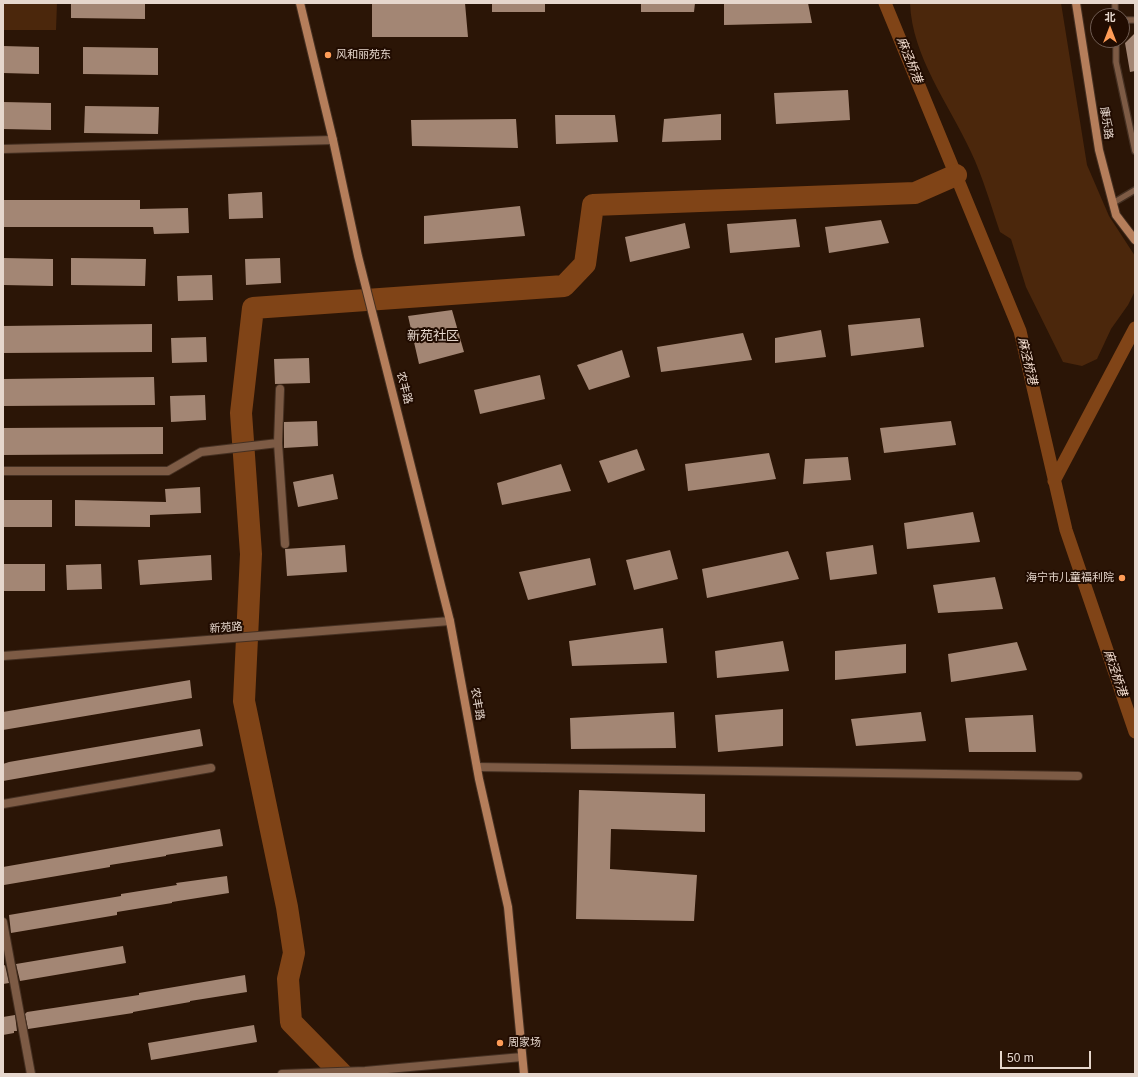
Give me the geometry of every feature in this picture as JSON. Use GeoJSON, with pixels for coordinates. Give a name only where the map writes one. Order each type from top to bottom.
{"type":"FeatureCollection","features":[{"type":"Feature","properties":{"kind":"main road"},"geometry":{"type":"LineString","coordinates":[[300,3],[333,140]]}},
{"type":"Feature","properties":{"kind":"main road","name":"康乐路"},"geometry":{"type":"LineString","coordinates":[[1076,3],[1099,150],[1116,215],[1135,240]]}},
{"type":"Feature","properties":{"kind":"main road","name":"农丰路"},"geometry":{"type":"LineString","coordinates":[[333,140],[358,256],[450,621],[477,767],[508,907],[524,1074]]}},
{"type":"Feature","properties":{"kind":"street"},"geometry":{"type":"LineString","coordinates":[[3,148],[333,140]]}},
{"type":"Feature","properties":{"kind":"street"},"geometry":{"type":"LineString","coordinates":[[280,389],[278,443],[285,544]]}},
{"type":"Feature","properties":{"kind":"street"},"geometry":{"type":"LineString","coordinates":[[3,471],[168,471],[202,452],[278,443]]}},
{"type":"Feature","properties":{"kind":"street","name":"新苑路"},"geometry":{"type":"LineString","coordinates":[[3,656],[450,621]]}},
{"type":"Feature","properties":{"kind":"street"},"geometry":{"type":"LineString","coordinates":[[477,767],[1078,776]]}},
{"type":"Feature","properties":{"kind":"street"},"geometry":{"type":"LineString","coordinates":[[3,804],[211,768]]}},
{"type":"Feature","properties":{"kind":"street"},"geometry":{"type":"LineString","coordinates":[[3,922],[31,1074]]}},
{"type":"Feature","properties":{"kind":"street"},"geometry":{"type":"LineString","coordinates":[[282,1074],[364,1071],[522,1057]]}},
{"type":"Feature","properties":{"kind":"lane"},"geometry":{"type":"LineString","coordinates":[[1116,48],[1116,62],[1135,151]]}},
{"type":"Feature","properties":{"kind":"lane"},"geometry":{"type":"LineString","coordinates":[[1113,203],[1135,190]]}},
{"type":"Feature","properties":{"kind":"shaded area"},"geometry":{"type":"Polygon","coordinates":[[[3,3],[57,3],[56,30],[3,30],[3,3]]]}},
{"type":"Feature","properties":{"kind":"shaded area"},"geometry":{"type":"Polygon","coordinates":[[[910,3],[1061,3],[1087,165],[1109,216],[1135,256],[1135,291],[1128,305],[1111,329],[1097,359],[1082,366],[1063,362],[1026,287],[1011,239],[1000,232],[983,181],[971,152],[924,61],[912,23],[910,3]]]}},
{"type":"Feature","properties":{"kind":"building"},"geometry":{"type":"Polygon","coordinates":[[[71,3],[145,3],[145,19],[71,18],[71,3]]]}},
{"type":"Feature","properties":{"kind":"building"},"geometry":{"type":"Polygon","coordinates":[[[372,3],[465,3],[468,37],[372,37],[372,3]]]}},
{"type":"Feature","properties":{"kind":"building"},"geometry":{"type":"Polygon","coordinates":[[[492,3],[545,3],[545,12],[492,12],[492,3]]]}},
{"type":"Feature","properties":{"kind":"building"},"geometry":{"type":"Polygon","coordinates":[[[641,3],[695,3],[694,12],[641,12],[641,3]]]}},
{"type":"Feature","properties":{"kind":"building"},"geometry":{"type":"Polygon","coordinates":[[[724,3],[808,3],[812,23],[724,25],[724,3]]]}},
{"type":"Feature","properties":{"kind":"building"},"geometry":{"type":"Polygon","coordinates":[[[1135,33],[1135,71],[1130,72],[1126,48],[1130,48],[1130,38],[1135,33]]]}},
{"type":"Feature","properties":{"kind":"building"},"geometry":{"type":"Polygon","coordinates":[[[3,46],[39,47],[39,74],[3,73],[3,46]]]}},
{"type":"Feature","properties":{"kind":"building"},"geometry":{"type":"Polygon","coordinates":[[[83,47],[158,48],[158,75],[83,74],[83,47]]]}},
{"type":"Feature","properties":{"kind":"building"},"geometry":{"type":"Polygon","coordinates":[[[848,90],[850,120],[776,124],[774,93],[848,90]]]}},
{"type":"Feature","properties":{"kind":"building"},"geometry":{"type":"Polygon","coordinates":[[[3,102],[51,103],[51,130],[3,129],[3,102]]]}},
{"type":"Feature","properties":{"kind":"building"},"geometry":{"type":"Polygon","coordinates":[[[85,106],[159,107],[158,134],[84,133],[85,106]]]}},
{"type":"Feature","properties":{"kind":"building"},"geometry":{"type":"Polygon","coordinates":[[[721,114],[721,140],[662,142],[664,119],[721,114]]]}},
{"type":"Feature","properties":{"kind":"building"},"geometry":{"type":"Polygon","coordinates":[[[555,115],[615,115],[618,142],[556,144],[555,115]]]}},
{"type":"Feature","properties":{"kind":"building"},"geometry":{"type":"Polygon","coordinates":[[[516,119],[518,148],[412,146],[411,120],[516,119]]]}},
{"type":"Feature","properties":{"kind":"building"},"geometry":{"type":"Polygon","coordinates":[[[262,192],[263,218],[229,219],[228,194],[262,192]]]}},
{"type":"Feature","properties":{"kind":"building"},"geometry":{"type":"Polygon","coordinates":[[[3,200],[140,200],[140,209],[188,208],[189,233],[154,234],[153,227],[3,227],[3,200]]]}},
{"type":"Feature","properties":{"kind":"building"},"geometry":{"type":"Polygon","coordinates":[[[520,206],[525,236],[424,244],[424,216],[520,206]]]}},
{"type":"Feature","properties":{"kind":"building"},"geometry":{"type":"Polygon","coordinates":[[[796,219],[800,247],[730,253],[727,224],[796,219]]]}},
{"type":"Feature","properties":{"kind":"building"},"geometry":{"type":"Polygon","coordinates":[[[881,220],[889,243],[829,253],[825,227],[881,220]]]}},
{"type":"Feature","properties":{"kind":"building"},"geometry":{"type":"Polygon","coordinates":[[[685,223],[690,248],[630,262],[625,237],[685,223]]]}},
{"type":"Feature","properties":{"kind":"building"},"geometry":{"type":"Polygon","coordinates":[[[3,258],[53,259],[53,286],[3,285],[3,258]]]}},
{"type":"Feature","properties":{"kind":"building"},"geometry":{"type":"Polygon","coordinates":[[[71,258],[146,259],[145,286],[71,285],[71,258]]]}},
{"type":"Feature","properties":{"kind":"building"},"geometry":{"type":"Polygon","coordinates":[[[280,258],[281,283],[246,285],[245,259],[280,258]]]}},
{"type":"Feature","properties":{"kind":"building"},"geometry":{"type":"Polygon","coordinates":[[[212,275],[213,300],[178,301],[177,276],[212,275]]]}},
{"type":"Feature","properties":{"kind":"building"},"geometry":{"type":"Polygon","coordinates":[[[452,310],[464,352],[419,364],[408,316],[452,310]]]}},
{"type":"Feature","properties":{"kind":"building"},"geometry":{"type":"Polygon","coordinates":[[[920,318],[924,347],[851,356],[848,325],[920,318]]]}},
{"type":"Feature","properties":{"kind":"building"},"geometry":{"type":"Polygon","coordinates":[[[152,324],[152,352],[3,353],[3,326],[152,324]]]}},
{"type":"Feature","properties":{"kind":"building"},"geometry":{"type":"Polygon","coordinates":[[[821,330],[826,357],[775,363],[775,338],[821,330]]]}},
{"type":"Feature","properties":{"kind":"building"},"geometry":{"type":"Polygon","coordinates":[[[743,333],[752,360],[661,372],[657,347],[743,333]]]}},
{"type":"Feature","properties":{"kind":"building"},"geometry":{"type":"Polygon","coordinates":[[[206,337],[207,362],[172,363],[171,338],[206,337]]]}},
{"type":"Feature","properties":{"kind":"building"},"geometry":{"type":"Polygon","coordinates":[[[622,350],[630,377],[589,390],[577,365],[622,350]]]}},
{"type":"Feature","properties":{"kind":"building"},"geometry":{"type":"Polygon","coordinates":[[[309,358],[310,383],[275,384],[274,359],[309,358]]]}},
{"type":"Feature","properties":{"kind":"building"},"geometry":{"type":"Polygon","coordinates":[[[540,375],[545,399],[480,414],[474,390],[540,375]]]}},
{"type":"Feature","properties":{"kind":"building"},"geometry":{"type":"Polygon","coordinates":[[[154,377],[155,405],[3,406],[3,379],[154,377]]]}},
{"type":"Feature","properties":{"kind":"building"},"geometry":{"type":"Polygon","coordinates":[[[205,395],[206,420],[171,422],[170,396],[205,395]]]}},
{"type":"Feature","properties":{"kind":"building"},"geometry":{"type":"Polygon","coordinates":[[[317,421],[318,446],[284,448],[284,422],[317,421]]]}},
{"type":"Feature","properties":{"kind":"building"},"geometry":{"type":"Polygon","coordinates":[[[951,421],[956,445],[884,453],[880,428],[951,421]]]}},
{"type":"Feature","properties":{"kind":"building"},"geometry":{"type":"Polygon","coordinates":[[[163,427],[163,454],[3,455],[3,428],[163,427]]]}},
{"type":"Feature","properties":{"kind":"building"},"geometry":{"type":"Polygon","coordinates":[[[637,449],[645,470],[608,483],[599,461],[637,449]]]}},
{"type":"Feature","properties":{"kind":"building"},"geometry":{"type":"Polygon","coordinates":[[[769,453],[776,479],[688,491],[685,464],[769,453]]]}},
{"type":"Feature","properties":{"kind":"building"},"geometry":{"type":"Polygon","coordinates":[[[848,457],[851,480],[803,484],[805,459],[848,457]]]}},
{"type":"Feature","properties":{"kind":"building"},"geometry":{"type":"Polygon","coordinates":[[[561,464],[571,491],[502,505],[497,483],[561,464]]]}},
{"type":"Feature","properties":{"kind":"building"},"geometry":{"type":"Polygon","coordinates":[[[333,474],[338,499],[298,507],[293,482],[333,474]]]}},
{"type":"Feature","properties":{"kind":"building"},"geometry":{"type":"Polygon","coordinates":[[[200,487],[201,513],[150,515],[150,527],[75,526],[75,500],[166,502],[165,489],[200,487]]]}},
{"type":"Feature","properties":{"kind":"building"},"geometry":{"type":"Polygon","coordinates":[[[3,500],[52,500],[52,527],[3,527],[3,500]]]}},
{"type":"Feature","properties":{"kind":"building"},"geometry":{"type":"Polygon","coordinates":[[[973,512],[980,542],[907,549],[904,523],[973,512]]]}},
{"type":"Feature","properties":{"kind":"building"},"geometry":{"type":"Polygon","coordinates":[[[345,545],[347,572],[287,576],[285,549],[345,545]]]}},
{"type":"Feature","properties":{"kind":"building"},"geometry":{"type":"Polygon","coordinates":[[[873,545],[877,574],[830,580],[826,552],[873,545]]]}},
{"type":"Feature","properties":{"kind":"building"},"geometry":{"type":"Polygon","coordinates":[[[670,550],[678,579],[634,590],[626,560],[670,550]]]}},
{"type":"Feature","properties":{"kind":"building"},"geometry":{"type":"Polygon","coordinates":[[[788,551],[799,579],[707,598],[702,569],[788,551]]]}},
{"type":"Feature","properties":{"kind":"building"},"geometry":{"type":"Polygon","coordinates":[[[211,555],[212,580],[140,585],[138,560],[211,555]]]}},
{"type":"Feature","properties":{"kind":"building"},"geometry":{"type":"Polygon","coordinates":[[[590,558],[596,585],[528,600],[519,572],[590,558]]]}},
{"type":"Feature","properties":{"kind":"building"},"geometry":{"type":"Polygon","coordinates":[[[3,564],[45,564],[45,591],[3,591],[3,564]]]}},
{"type":"Feature","properties":{"kind":"building"},"geometry":{"type":"Polygon","coordinates":[[[101,564],[102,589],[67,590],[66,565],[101,564]]]}},
{"type":"Feature","properties":{"kind":"building"},"geometry":{"type":"Polygon","coordinates":[[[995,577],[1003,609],[938,613],[933,585],[995,577]]]}},
{"type":"Feature","properties":{"kind":"building"},"geometry":{"type":"Polygon","coordinates":[[[663,628],[667,663],[572,666],[569,641],[663,628]]]}},
{"type":"Feature","properties":{"kind":"building"},"geometry":{"type":"Polygon","coordinates":[[[783,641],[789,671],[717,678],[715,651],[783,641]]]}},
{"type":"Feature","properties":{"kind":"building"},"geometry":{"type":"Polygon","coordinates":[[[1017,642],[1027,670],[951,682],[948,654],[1017,642]]]}},
{"type":"Feature","properties":{"kind":"building"},"geometry":{"type":"Polygon","coordinates":[[[906,644],[906,673],[835,680],[835,651],[906,644]]]}},
{"type":"Feature","properties":{"kind":"building"},"geometry":{"type":"Polygon","coordinates":[[[190,680],[192,698],[3,730],[3,712],[190,680]]]}},
{"type":"Feature","properties":{"kind":"building"},"geometry":{"type":"Polygon","coordinates":[[[783,709],[783,746],[718,752],[715,715],[783,709]]]}},
{"type":"Feature","properties":{"kind":"building"},"geometry":{"type":"Polygon","coordinates":[[[674,712],[676,748],[571,749],[570,718],[674,712]]]}},
{"type":"Feature","properties":{"kind":"building"},"geometry":{"type":"Polygon","coordinates":[[[921,712],[926,741],[856,746],[851,719],[921,712]]]}},
{"type":"Feature","properties":{"kind":"building"},"geometry":{"type":"Polygon","coordinates":[[[1033,715],[1036,752],[969,752],[965,718],[1033,715]]]}},
{"type":"Feature","properties":{"kind":"building"},"geometry":{"type":"Polygon","coordinates":[[[200,729],[203,746],[3,781],[3,764],[9,762],[200,729]]]}},
{"type":"Feature","properties":{"kind":"building"},"geometry":{"type":"Polygon","coordinates":[[[579,790],[705,794],[705,832],[611,829],[610,869],[697,875],[694,921],[576,919],[579,790]]]}},
{"type":"Feature","properties":{"kind":"building"},"geometry":{"type":"Polygon","coordinates":[[[220,829],[223,846],[4,885],[3,867],[220,829]]]}},
{"type":"Feature","properties":{"kind":"building"},"geometry":{"type":"Polygon","coordinates":[[[227,876],[229,893],[117,912],[117,915],[11,933],[9,915],[121,896],[121,894],[177,885],[176,883],[227,876]]]}},
{"type":"Feature","properties":{"kind":"building"},"geometry":{"type":"Polygon","coordinates":[[[123,946],[126,963],[20,981],[16,964],[123,946]]]}},
{"type":"Feature","properties":{"kind":"building"},"geometry":{"type":"Polygon","coordinates":[[[5,965],[9,983],[3,984],[3,966],[5,965]]]}},
{"type":"Feature","properties":{"kind":"building"},"geometry":{"type":"Polygon","coordinates":[[[245,975],[247,992],[190,1001],[133,1013],[28,1029],[25,1014],[27,1012],[139,995],[139,993],[245,975]]]}},
{"type":"Feature","properties":{"kind":"building"},"geometry":{"type":"Polygon","coordinates":[[[15,1015],[17,1031],[3,1035],[3,1017],[15,1015]]]}},
{"type":"Feature","properties":{"kind":"building"},"geometry":{"type":"Polygon","coordinates":[[[254,1025],[257,1042],[151,1060],[148,1043],[254,1025]]]}},
{"type":"Feature","properties":{"kind":"waterway","name":"麻泾桥港"},"geometry":{"type":"LineString","coordinates":[[885,3],[1020,331],[1066,530],[1135,732]]}},
{"type":"Feature","properties":{"kind":"waterway"},"geometry":{"type":"LineString","coordinates":[[342,1074],[291,1022],[288,979],[294,953],[287,907],[244,701],[251,554],[241,413],[253,308],[564,286],[585,264],[593,205],[915,193],[956,175]]}},
{"type":"Feature","properties":{"kind":"waterway"},"geometry":{"type":"LineString","coordinates":[[1054,481],[1135,328]]}},
{"type":"Feature","properties":{"kind":"place","name":"风和丽苑东"},"geometry":{"type":"Point","coordinates":[328,55]}},
{"type":"Feature","properties":{"kind":"place","name":"海宁市儿童福利院"},"geometry":{"type":"Point","coordinates":[1122,578]}},
{"type":"Feature","properties":{"kind":"place","name":"周家场"},"geometry":{"type":"Point","coordinates":[500,1043]}},
{"type":"Feature","properties":{"kind":"district","name":"新苑社区"},"geometry":{"type":"Point","coordinates":[433,336]}}]}
